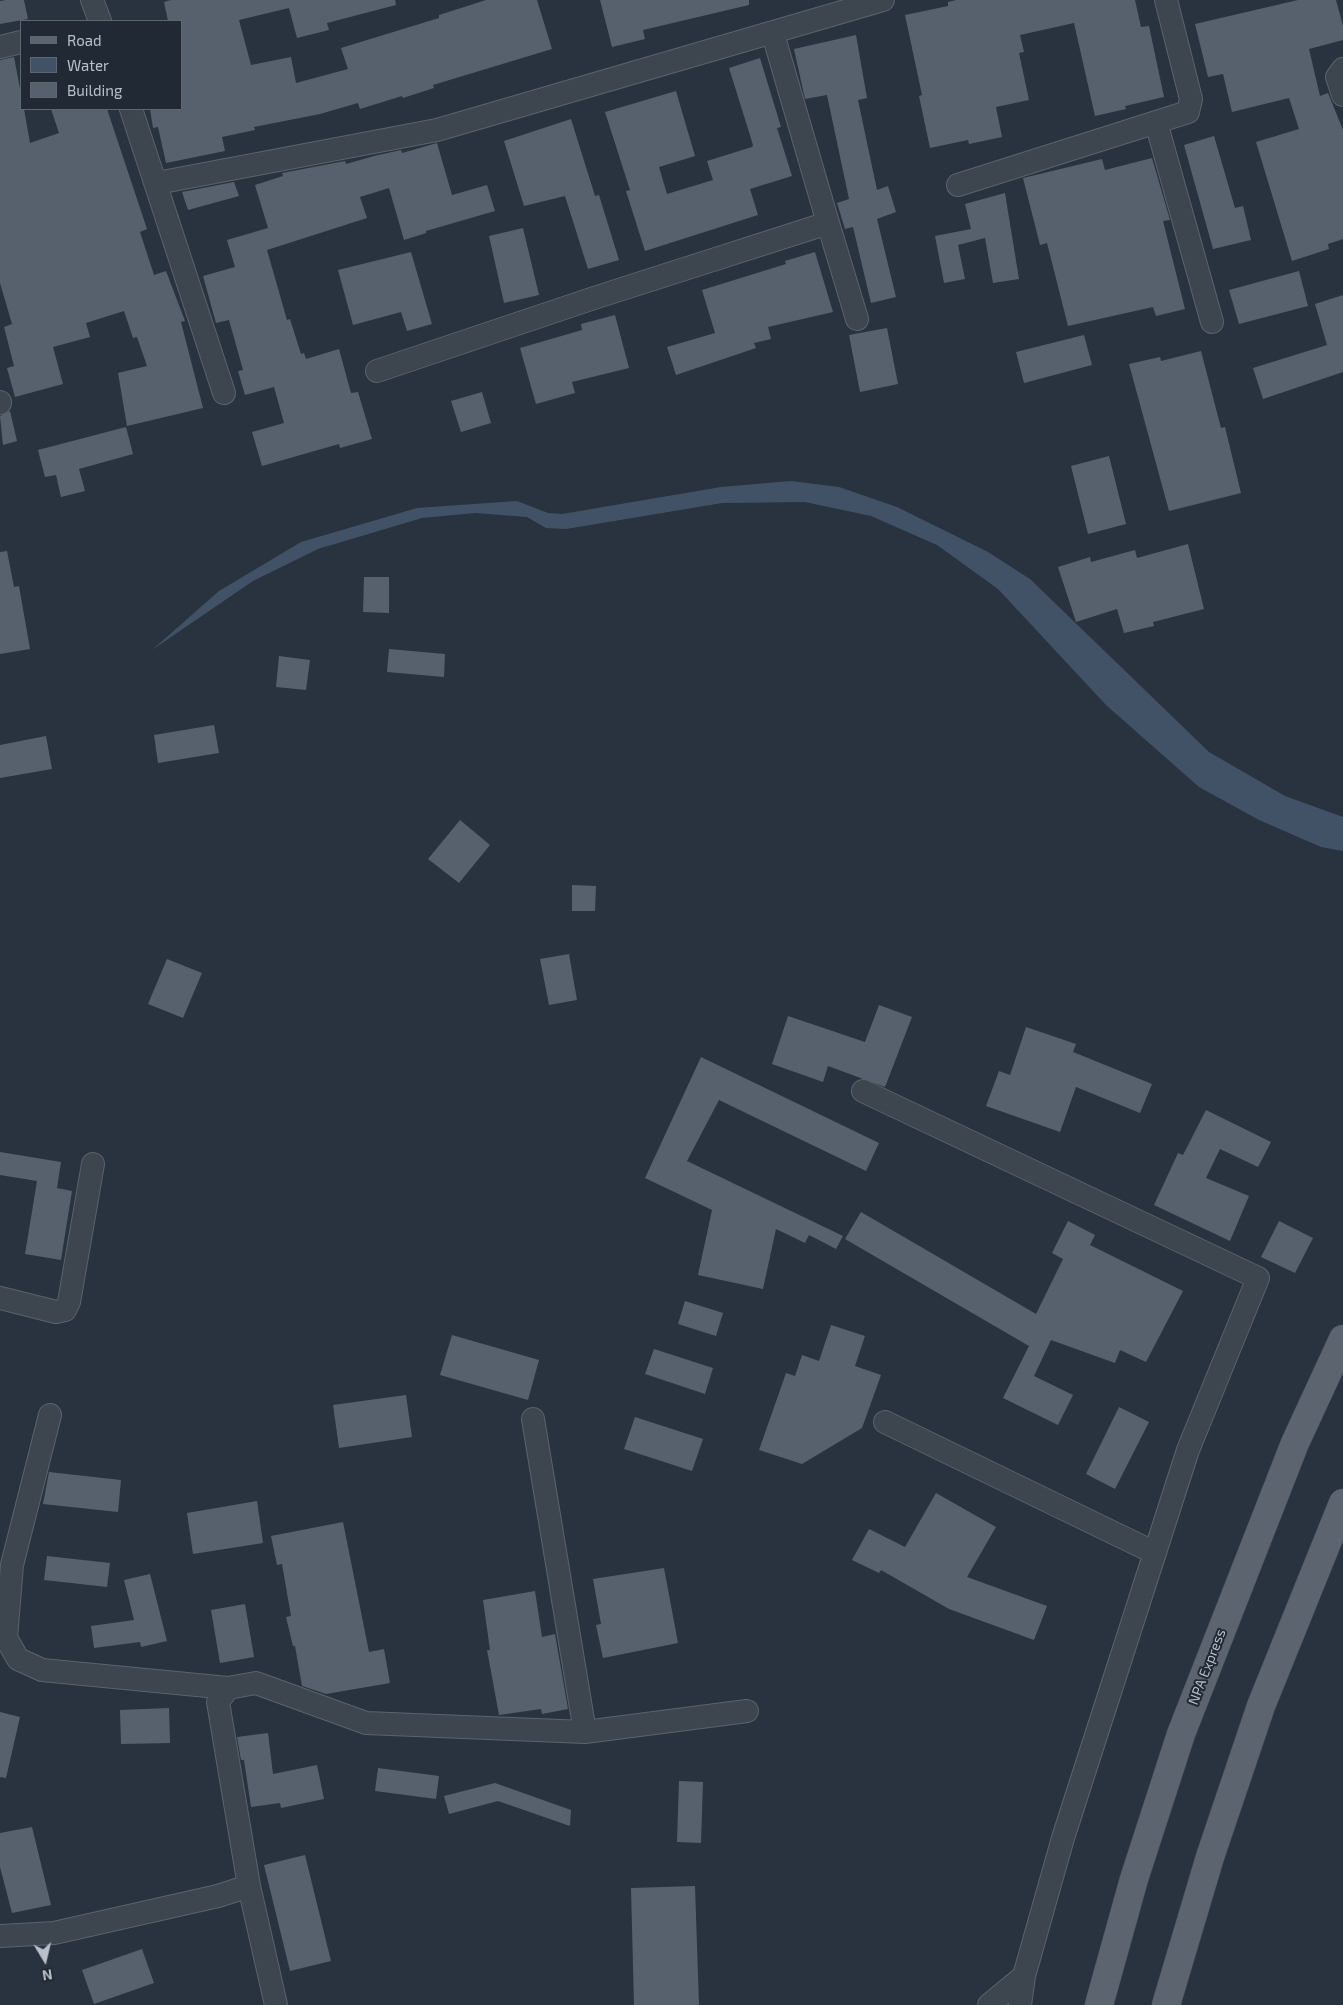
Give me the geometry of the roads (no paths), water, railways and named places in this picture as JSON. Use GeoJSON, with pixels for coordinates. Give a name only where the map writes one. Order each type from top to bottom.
{"type":"FeatureCollection","features":[{"type":"Feature","properties":{"kind":"main road","name":"NPA Express"},"geometry":{"type":"LineString","coordinates":[[1098,2005],[1134,1879],[1181,1734],[1295,1443],[1343,1339]]}},
{"type":"Feature","properties":{"kind":"main road"},"geometry":{"type":"LineString","coordinates":[[1166,2005],[1210,1857],[1262,1706],[1343,1503]]}},
{"type":"Feature","properties":{"kind":"street"},"geometry":{"type":"LineString","coordinates":[[157,183],[437,130],[773,34],[883,0]]}},
{"type":"Feature","properties":{"kind":"street"},"geometry":{"type":"LineString","coordinates":[[958,184],[1188,112],[1191,99],[1166,0]]}},
{"type":"Feature","properties":{"kind":"street"},"geometry":{"type":"LineString","coordinates":[[773,34],[857,319]]}},
{"type":"Feature","properties":{"kind":"street"},"geometry":{"type":"LineString","coordinates":[[0,47],[20,42]]}},
{"type":"Feature","properties":{"kind":"street"},"geometry":{"type":"LineString","coordinates":[[1343,69],[1337,77],[1343,94]]}},
{"type":"Feature","properties":{"kind":"street"},"geometry":{"type":"LineString","coordinates":[[131,110],[157,183],[224,393]]}},
{"type":"Feature","properties":{"kind":"street"},"geometry":{"type":"LineString","coordinates":[[1156,122],[1212,322]]}},
{"type":"Feature","properties":{"kind":"street"},"geometry":{"type":"LineString","coordinates":[[378,371],[594,298],[828,223]]}},
{"type":"Feature","properties":{"kind":"street"},"geometry":{"type":"LineString","coordinates":[[863,1091],[1258,1278],[1188,1450],[1063,1838],[1024,1976],[1020,2005]]}},
{"type":"Feature","properties":{"kind":"street"},"geometry":{"type":"LineString","coordinates":[[0,1298],[56,1312],[65,1310],[70,1302],[93,1164]]}},
{"type":"Feature","properties":{"kind":"street"},"geometry":{"type":"LineString","coordinates":[[50,1416],[12,1565],[6,1638],[18,1658],[42,1670],[228,1688],[256,1683],[366,1723],[585,1732],[747,1711]]}},
{"type":"Feature","properties":{"kind":"street"},"geometry":{"type":"LineString","coordinates":[[533,1420],[585,1732]]}},
{"type":"Feature","properties":{"kind":"street"},"geometry":{"type":"LineString","coordinates":[[885,1422],[1155,1553]]}},
{"type":"Feature","properties":{"kind":"street"},"geometry":{"type":"LineString","coordinates":[[228,1688],[218,1702],[249,1886],[276,2005]]}},
{"type":"Feature","properties":{"kind":"street"},"geometry":{"type":"LineString","coordinates":[[0,1936],[54,1933],[218,1896],[249,1886]]}},
{"type":"Feature","properties":{"kind":"street"},"geometry":{"type":"LineString","coordinates":[[989,2005],[1024,1976]]}},
{"type":"Feature","properties":{"kind":"water"},"geometry":{"type":"Polygon","coordinates":[[[791,481],[839,487],[897,507],[988,552],[1030,579],[1209,752],[1285,796],[1343,817],[1343,851],[1321,847],[1259,820],[1199,787],[1106,705],[998,589],[937,545],[871,516],[805,502],[722,503],[566,529],[546,528],[527,517],[475,513],[422,518],[318,549],[253,581],[152,650],[219,591],[301,542],[417,508],[517,501],[548,513],[562,514],[721,487],[791,481]]]}}]}
